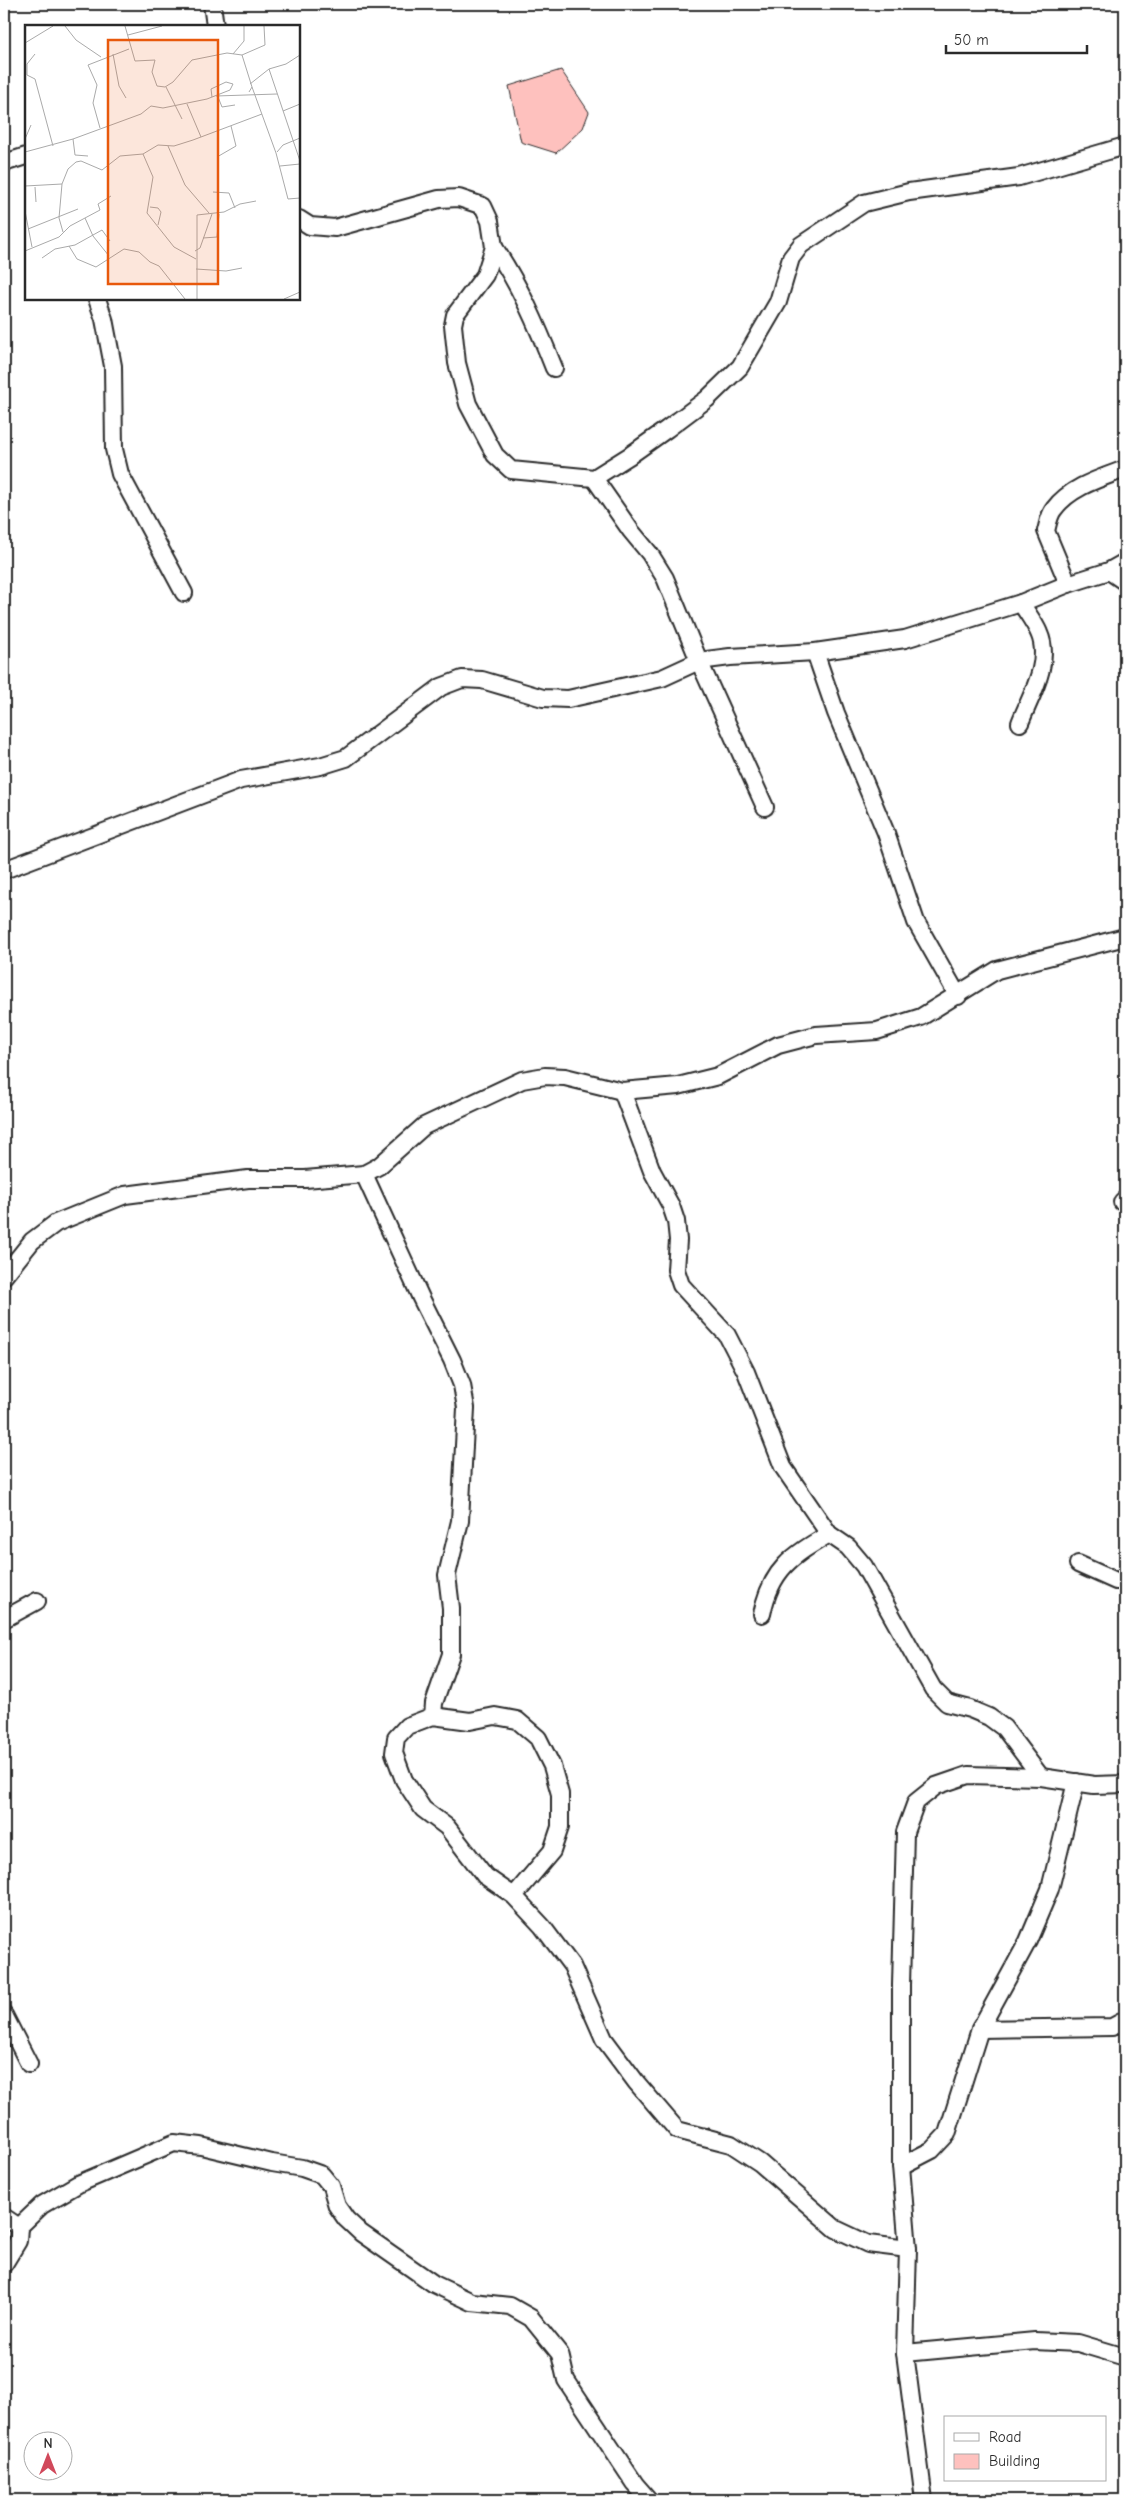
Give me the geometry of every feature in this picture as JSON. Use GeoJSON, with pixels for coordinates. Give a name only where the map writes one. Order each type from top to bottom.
{"type":"FeatureCollection","features":[{"type":"Feature","properties":{"kind":"street"},"geometry":{"type":"LineString","coordinates":[[212,4],[215,25]]}},
{"type":"Feature","properties":{"kind":"street"},"geometry":{"type":"LineString","coordinates":[[494,247],[485,275],[455,315],[453,325],[457,363],[468,404],[495,455],[511,470],[594,478],[630,456],[707,399],[740,367],[778,302],[791,258],[802,245],[864,203],[909,192],[1019,177],[1067,161],[1125,146]]}},
{"type":"Feature","properties":{"kind":"street"},"geometry":{"type":"LineString","coordinates":[[4,162],[25,156]]}},
{"type":"Feature","properties":{"kind":"street"},"geometry":{"type":"LineString","coordinates":[[300,220],[310,226],[335,228],[439,199],[459,198],[482,206],[490,221],[494,247],[516,280],[534,317],[554,368]]}},
{"type":"Feature","properties":{"kind":"street"},"geometry":{"type":"LineString","coordinates":[[97,300],[104,319],[112,366],[114,449],[120,474],[184,593]]}},
{"type":"Feature","properties":{"kind":"street"},"geometry":{"type":"LineString","coordinates":[[1068,584],[1046,531],[1052,510],[1064,499],[1092,482],[1125,469]]}},
{"type":"Feature","properties":{"kind":"street"},"geometry":{"type":"LineString","coordinates":[[594,478],[631,531],[650,554],[665,578],[699,661],[764,807]]}},
{"type":"Feature","properties":{"kind":"street"},"geometry":{"type":"LineString","coordinates":[[4,870],[241,780],[320,766],[346,758],[450,682],[472,678],[543,698],[568,699],[662,678],[699,661],[730,657],[815,652],[905,640],[1021,603],[1068,584],[1109,571],[1125,562]]}},
{"type":"Feature","properties":{"kind":"street"},"geometry":{"type":"LineString","coordinates":[[1109,571],[1125,582]]}},
{"type":"Feature","properties":{"kind":"street"},"geometry":{"type":"LineString","coordinates":[[1020,723],[1042,668],[1044,652],[1040,634],[1021,603]]}},
{"type":"Feature","properties":{"kind":"street"},"geometry":{"type":"LineString","coordinates":[[815,652],[836,714],[886,833],[916,922],[958,996]]}},
{"type":"Feature","properties":{"kind":"street"},"geometry":{"type":"LineString","coordinates":[[4,1276],[32,1241],[56,1223],[125,1195],[248,1179],[305,1179],[364,1174],[379,1166],[424,1126],[522,1080],[545,1076],[565,1077],[622,1091],[678,1086],[718,1076],[778,1045],[816,1035],[877,1031],[921,1017],[958,996],[997,970],[1125,937]]}},
{"type":"Feature","properties":{"kind":"street"},"geometry":{"type":"LineString","coordinates":[[622,1091],[652,1171],[671,1206],[676,1221],[676,1270],[681,1286],[727,1334],[746,1372],[783,1467],[829,1534],[848,1547],[864,1566],[933,1689],[946,1702],[988,1717],[1004,1728],[1042,1777]]}},
{"type":"Feature","properties":{"kind":"street"},"geometry":{"type":"LineString","coordinates":[[364,1174],[420,1298],[452,1360],[462,1386],[466,1408],[460,1521],[447,1575],[451,1608],[451,1654],[434,1703],[433,1716]]}},
{"type":"Feature","properties":{"kind":"street"},"geometry":{"type":"LineString","coordinates":[[762,1614],[771,1582],[797,1553],[829,1534]]}},
{"type":"Feature","properties":{"kind":"street"},"geometry":{"type":"LineString","coordinates":[[1078,1564],[1116,1581],[1125,1581]]}},
{"type":"Feature","properties":{"kind":"street"},"geometry":{"type":"LineString","coordinates":[[4,1619],[37,1601]]}},
{"type":"Feature","properties":{"kind":"street"},"geometry":{"type":"LineString","coordinates":[[514,1896],[552,1851],[560,1827],[560,1794],[552,1766],[538,1738],[517,1720],[495,1716],[470,1721],[433,1716],[407,1726],[396,1738],[394,1753],[404,1780],[423,1809],[447,1827],[485,1876],[514,1896],[542,1926],[572,1966],[604,2039],[636,2082],[677,2130],[693,2136],[713,2138],[731,2144],[760,2163],[836,2229],[868,2244],[908,2249]]}},
{"type":"Feature","properties":{"kind":"street"},"geometry":{"type":"LineString","coordinates":[[924,2500],[905,2353],[908,2249],[901,2166],[902,1937],[905,1832],[916,1802],[936,1786],[968,1775],[1042,1777],[1094,1785],[1125,1784]]}},
{"type":"Feature","properties":{"kind":"street"},"geometry":{"type":"LineString","coordinates":[[901,2166],[932,2150],[947,2134],[980,2029],[1028,1941],[1050,1889],[1076,1782]]}},
{"type":"Feature","properties":{"kind":"street"},"geometry":{"type":"LineString","coordinates":[[4,2015],[29,2064]]}},
{"type":"Feature","properties":{"kind":"street"},"geometry":{"type":"LineString","coordinates":[[980,2029],[1112,2027],[1125,2020]]}},
{"type":"Feature","properties":{"kind":"street"},"geometry":{"type":"LineString","coordinates":[[4,2264],[18,2241],[19,2227],[42,2205],[78,2184],[174,2143],[201,2146],[302,2168],[322,2176],[331,2186],[337,2206],[346,2219],[361,2233],[434,2284],[472,2302],[510,2306],[531,2318],[560,2354],[566,2380],[636,2484],[649,2500]]}},
{"type":"Feature","properties":{"kind":"street"},"geometry":{"type":"LineString","coordinates":[[4,2217],[19,2227]]}},
{"type":"Feature","properties":{"kind":"street"},"geometry":{"type":"LineString","coordinates":[[905,2353],[1035,2341],[1078,2343],[1125,2357]]}},
{"type":"Feature","properties":{"kind":"building"},"geometry":{"type":"Polygon","coordinates":[[[561,70],[589,112],[583,128],[556,153],[521,142],[509,86],[561,70]]]}}]}
